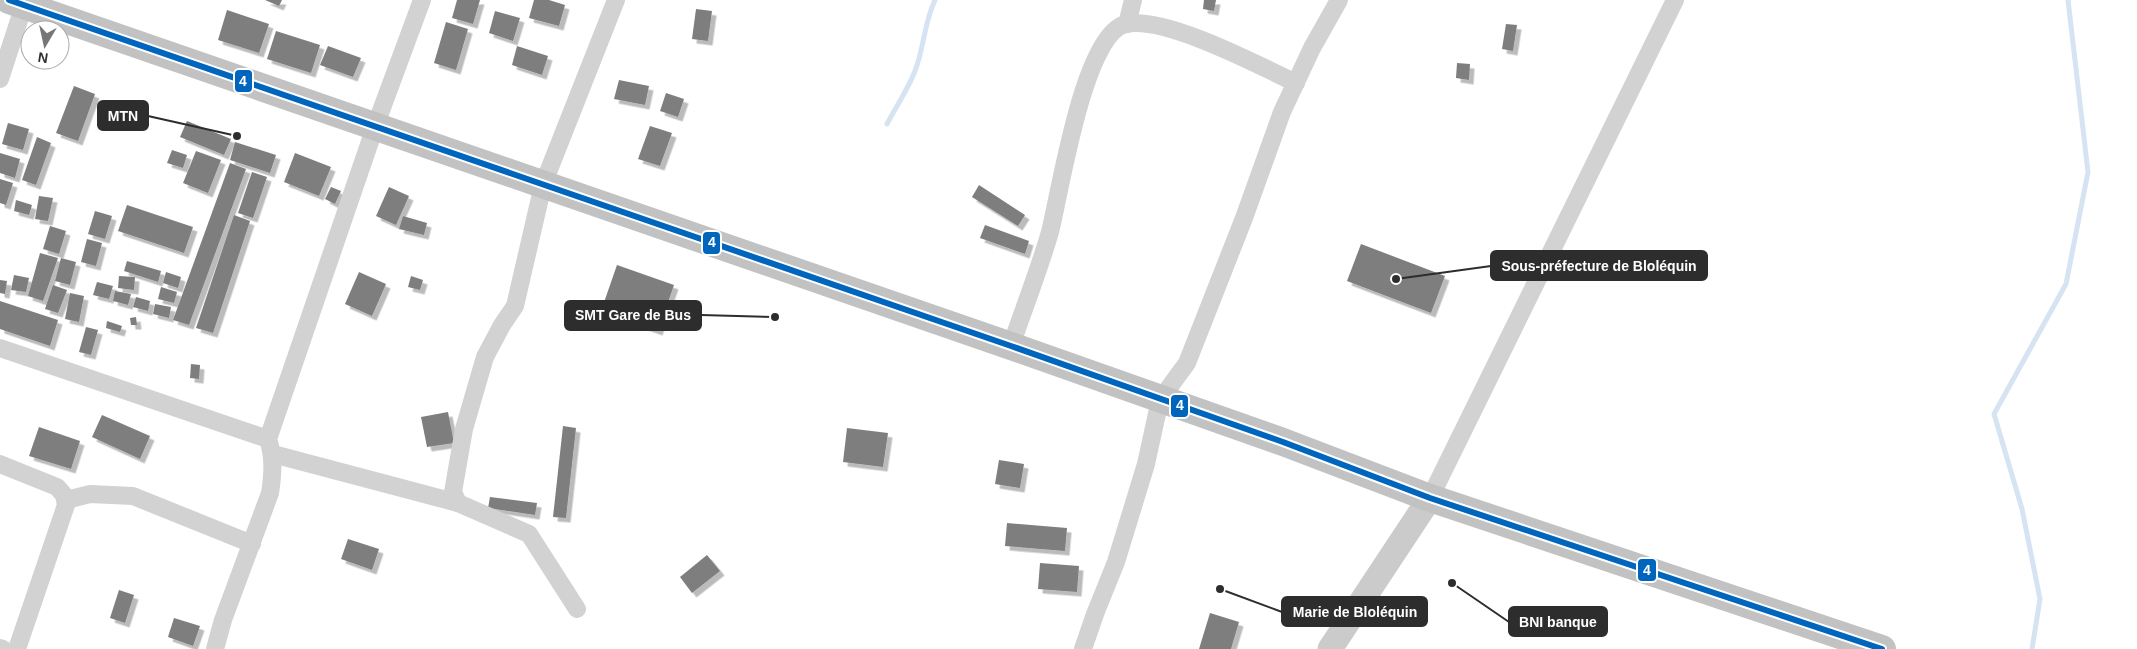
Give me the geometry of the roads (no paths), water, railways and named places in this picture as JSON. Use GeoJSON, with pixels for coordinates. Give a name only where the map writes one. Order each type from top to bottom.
{"type":"FeatureCollection","features":[{"type":"Feature","properties":{"kind":"highway"},"geometry":{"type":"LineString","coordinates":[[33,4],[375,127],[1011,346],[1283,442],[1430,498],[1882,649]]}},
{"type":"Feature","properties":{"kind":"main road"},"geometry":{"type":"LineString","coordinates":[[1330,649],[1430,498]]}},
{"type":"Feature","properties":{"kind":"street"},"geometry":{"type":"LineString","coordinates":[[215,649],[223,620],[270,493],[273,475],[270,446],[375,127],[422,0]]}},
{"type":"Feature","properties":{"kind":"street"},"geometry":{"type":"LineString","coordinates":[[458,503],[453,492],[464,429],[485,357],[502,325],[515,306],[544,185],[616,0]]}},
{"type":"Feature","properties":{"kind":"street"},"geometry":{"type":"LineString","coordinates":[[1127,24],[1133,0]]}},
{"type":"Feature","properties":{"kind":"street"},"geometry":{"type":"LineString","coordinates":[[1083,649],[1116,562],[1146,464],[1160,400],[1188,363],[1244,218],[1282,112],[1339,0]]}},
{"type":"Feature","properties":{"kind":"street"},"geometry":{"type":"LineString","coordinates":[[1430,498],[1675,0]]}},
{"type":"Feature","properties":{"kind":"street"},"geometry":{"type":"LineString","coordinates":[[0,79],[33,4]]}},
{"type":"Feature","properties":{"kind":"street"},"geometry":{"type":"LineString","coordinates":[[1011,346],[1050,233],[1075,120],[1088,78],[1109,34],[1116,28],[1127,24],[1167,28],[1194,37],[1296,83]]}},
{"type":"Feature","properties":{"kind":"street"},"geometry":{"type":"LineString","coordinates":[[0,348],[270,446],[458,503],[529,534],[577,609]]}},
{"type":"Feature","properties":{"kind":"street"},"geometry":{"type":"LineString","coordinates":[[0,464],[57,487],[61,490],[66,500],[62,521],[17,649]]}},
{"type":"Feature","properties":{"kind":"street"},"geometry":{"type":"LineString","coordinates":[[66,500],[90,494],[133,496],[252,544]]}},
{"type":"Feature","properties":{"kind":"waterway"},"geometry":{"type":"LineString","coordinates":[[887,124],[915,71],[928,18],[935,0]]}},
{"type":"Feature","properties":{"kind":"waterway"},"geometry":{"type":"LineString","coordinates":[[2032,649],[2040,599],[2022,509],[1994,414],[2066,284],[2088,172],[2068,0]]}},
{"type":"Feature","properties":{"kind":"place","name":"MTN"},"geometry":{"type":"Point","coordinates":[237,136]}},
{"type":"Feature","properties":{"kind":"place","name":"Sous-préfecture de Bloléquin"},"geometry":{"type":"Point","coordinates":[1396,279]}},
{"type":"Feature","properties":{"kind":"place","name":"SMT Gare de Bus"},"geometry":{"type":"Point","coordinates":[775,317]}},
{"type":"Feature","properties":{"kind":"place","name":"BNI banque"},"geometry":{"type":"Point","coordinates":[1452,583]}},
{"type":"Feature","properties":{"kind":"place","name":"Marie de Bloléquin"},"geometry":{"type":"Point","coordinates":[1220,589]}}]}
